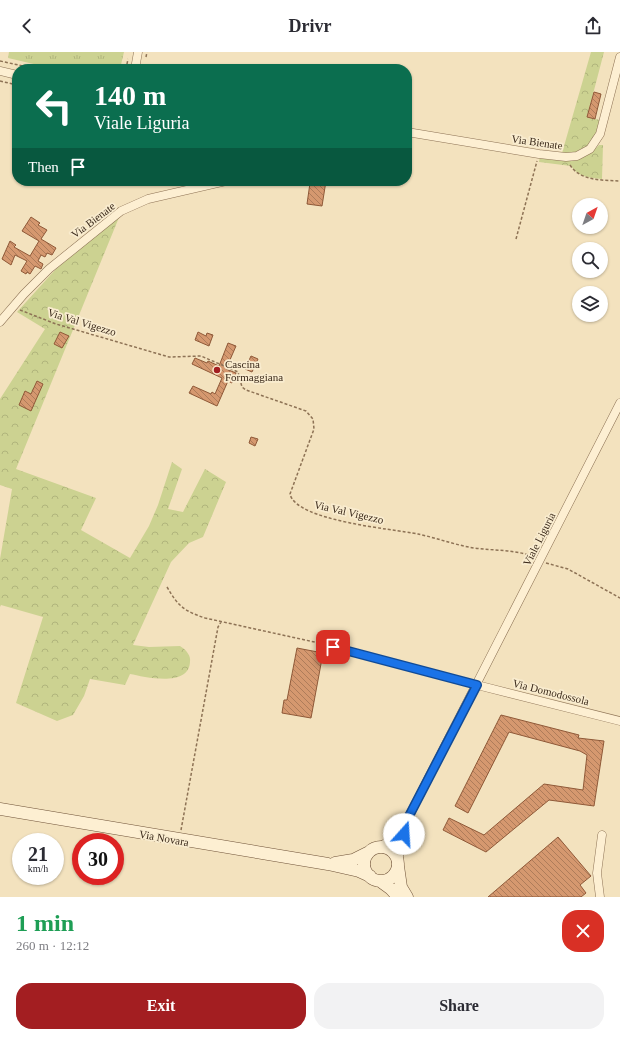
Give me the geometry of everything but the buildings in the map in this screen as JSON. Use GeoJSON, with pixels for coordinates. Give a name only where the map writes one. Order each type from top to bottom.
{"type":"FeatureCollection","features":[{"type":"Feature","properties":{"kind":"street"},"geometry":{"type":"LineString","coordinates":[[136,64],[138,52]]}},
{"type":"Feature","properties":{"kind":"street","name":"Via Bienate"},"geometry":{"type":"LineString","coordinates":[[412,133],[539,154],[568,157],[586,152],[592,147],[599,136],[620,57]]}},
{"type":"Feature","properties":{"kind":"street"},"geometry":{"type":"LineString","coordinates":[[0,71],[12,74]]}},
{"type":"Feature","properties":{"kind":"street","name":"Via Bienate"},"geometry":{"type":"LineString","coordinates":[[0,322],[13,306],[56,263],[107,221],[127,208],[148,199],[204,186]]}},
{"type":"Feature","properties":{"kind":"street","name":"Viale Liguria"},"geometry":{"type":"LineString","coordinates":[[375,850],[392,838],[408,818],[620,403]]}},
{"type":"Feature","properties":{"kind":"street","name":"Via Domodossola"},"geometry":{"type":"LineString","coordinates":[[477,685],[620,721]]}},
{"type":"Feature","properties":{"kind":"street","name":"Via Novara"},"geometry":{"type":"LineString","coordinates":[[0,809],[328,864],[359,871],[375,879]]}},
{"type":"Feature","properties":{"kind":"street","name":"Viale Liguria"},"geometry":{"type":"LineString","coordinates":[[398,863],[408,818]]}},
{"type":"Feature","properties":{"kind":"street"},"geometry":{"type":"LineString","coordinates":[[600,897],[597,873],[602,835]]}},
{"type":"Feature","properties":{"kind":"street"},"geometry":{"type":"LineString","coordinates":[[398,897],[391,889],[366,872],[365,862],[375,850],[391,851],[398,863],[401,884],[407,897]]}},
{"type":"Feature","properties":{"kind":"street","name":"Via Novara"},"geometry":{"type":"LineString","coordinates":[[328,864],[350,861],[375,850]]}},
{"type":"Feature","properties":{"kind":"street"},"geometry":{"type":"LineString","coordinates":[[375,879],[391,878],[398,863]]}},
{"type":"Feature","properties":{"kind":"lane"},"geometry":{"type":"LineString","coordinates":[[333,647],[477,685]]}},
{"type":"Feature","properties":{"kind":"path"},"geometry":{"type":"LineString","coordinates":[[0,61],[14,64]]}},
{"type":"Feature","properties":{"kind":"path"},"geometry":{"type":"LineString","coordinates":[[0,81],[12,84]]}},
{"type":"Feature","properties":{"kind":"path"},"geometry":{"type":"LineString","coordinates":[[516,240],[539,154]]}},
{"type":"Feature","properties":{"kind":"path"},"geometry":{"type":"LineString","coordinates":[[568,157],[569,164],[573,170],[583,177],[620,181]]}},
{"type":"Feature","properties":{"kind":"path","name":"Via Val Vigezzo"},"geometry":{"type":"LineString","coordinates":[[13,306],[56,324],[170,357],[181,358],[194,355],[205,357],[238,372],[242,387],[246,390],[306,411],[313,419],[314,429],[290,494],[291,499],[300,508],[357,524],[419,534],[476,548],[522,552],[540,560],[568,569],[620,598]]}},
{"type":"Feature","properties":{"kind":"path"},"geometry":{"type":"LineString","coordinates":[[167,587],[176,603],[190,613],[221,622],[333,647]]}},
{"type":"Feature","properties":{"kind":"path"},"geometry":{"type":"LineString","coordinates":[[179,840],[218,627],[221,622]]}},
{"type":"Feature","properties":{"kind":"green space"},"geometry":{"type":"Polygon","coordinates":[[[9,52],[124,52],[121,64],[34,64],[8,58],[9,52]]]}},
{"type":"Feature","properties":{"kind":"green space"},"geometry":{"type":"Polygon","coordinates":[[[591,52],[604,52],[587,117],[600,120],[598,128],[592,141],[583,150],[562,153],[591,52]]]}},
{"type":"Feature","properties":{"kind":"green space"},"geometry":{"type":"Polygon","coordinates":[[[599,145],[603,145],[602,179],[581,175],[571,166],[539,162],[540,156],[591,153],[599,145]]]}},
{"type":"Feature","properties":{"kind":"green space"},"geometry":{"type":"Polygon","coordinates":[[[120,215],[16,469],[96,498],[81,530],[130,558],[149,526],[158,505],[172,462],[182,469],[168,509],[183,512],[205,469],[226,482],[203,537],[189,543],[171,562],[133,645],[149,647],[180,646],[189,654],[190,661],[188,669],[183,675],[166,679],[130,674],[125,685],[90,679],[84,696],[73,715],[57,721],[16,703],[43,617],[1,605],[0,607],[0,559],[12,489],[0,485],[0,399],[45,329],[17,312],[55,270],[120,215]]]}},
{"type":"Feature","properties":{"kind":"place","name":"Cascina Formaggiana"},"geometry":{"type":"Point","coordinates":[217,370]}},
{"type":"Feature","properties":{"kind":"route"},"geometry":{"type":"LineString","coordinates":[[333,647],[477,685],[408,818],[404,834]]}}]}
